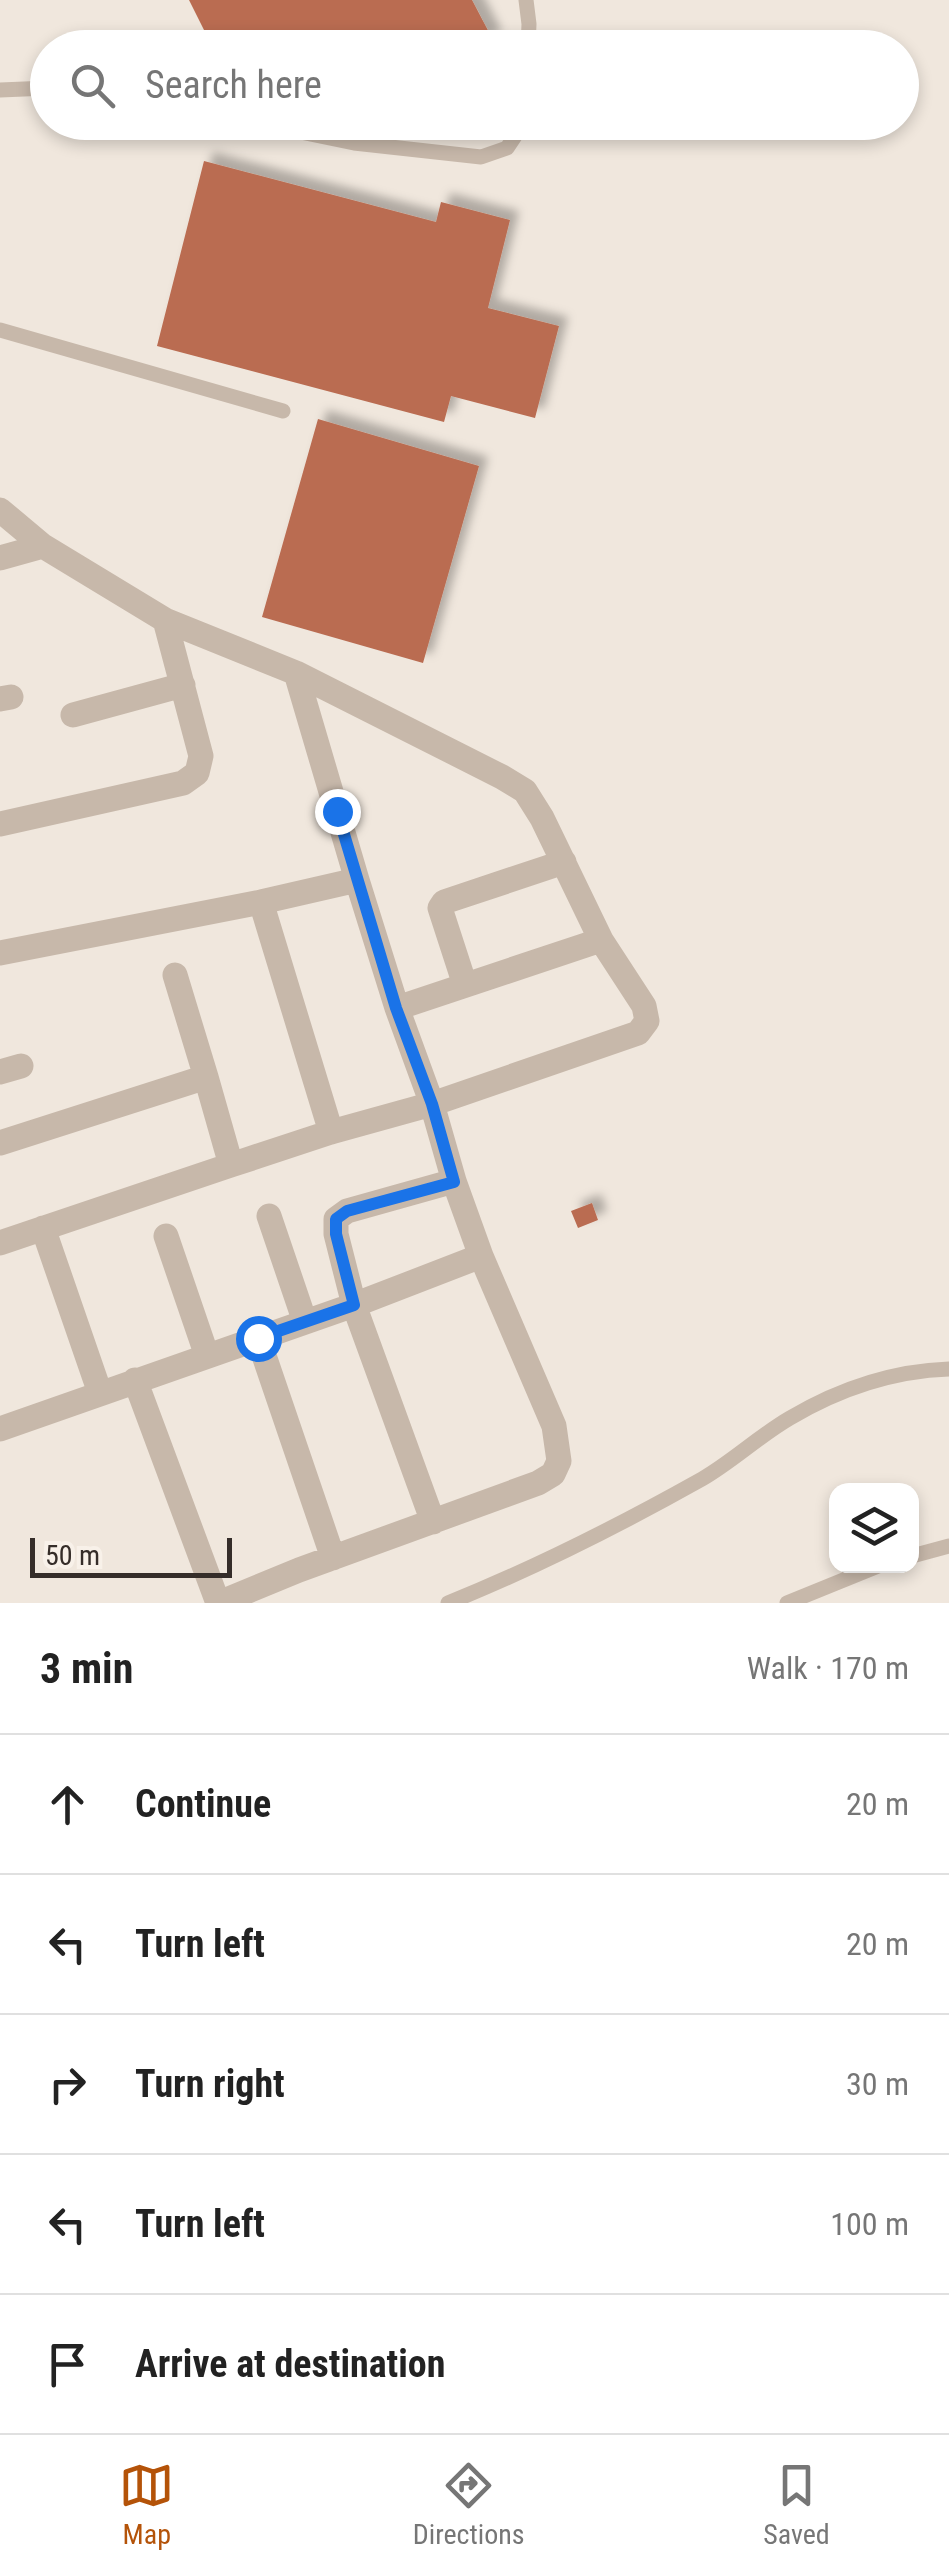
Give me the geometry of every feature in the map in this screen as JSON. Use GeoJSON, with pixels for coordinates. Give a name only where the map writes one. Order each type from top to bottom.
{"type":"FeatureCollection","features":[{"type":"Feature","properties":{"kind":"street"},"geometry":{"type":"LineString","coordinates":[[0,510],[43,546],[165,620],[296,673],[502,776],[524,791],[542,818],[601,940],[644,1006],[646,1021],[638,1032],[432,1104],[231,1164],[0,1243]]}},
{"type":"Feature","properties":{"kind":"street"},"geometry":{"type":"LineString","coordinates":[[0,558],[43,546]]}},
{"type":"Feature","properties":{"kind":"street"},"geometry":{"type":"LineString","coordinates":[[0,824],[183,783],[198,773],[201,756],[165,620]]}},
{"type":"Feature","properties":{"kind":"street"},"geometry":{"type":"LineString","coordinates":[[136,1380],[219,1603],[538,1483],[553,1474],[559,1460],[554,1426],[481,1256],[454,1182],[432,1104],[396,1008],[296,673]]}},
{"type":"Feature","properties":{"kind":"street"},"geometry":{"type":"LineString","coordinates":[[73,715],[183,684]]}},
{"type":"Feature","properties":{"kind":"street"},"geometry":{"type":"LineString","coordinates":[[465,985],[440,908],[444,902],[564,862]]}},
{"type":"Feature","properties":{"kind":"street"},"geometry":{"type":"LineString","coordinates":[[0,953],[357,880]]}},
{"type":"Feature","properties":{"kind":"street"},"geometry":{"type":"LineString","coordinates":[[261,902],[331,1132]]}},
{"type":"Feature","properties":{"kind":"street"},"geometry":{"type":"LineString","coordinates":[[396,1008],[601,940]]}},
{"type":"Feature","properties":{"kind":"street"},"geometry":{"type":"LineString","coordinates":[[175,974],[231,1164]]}},
{"type":"Feature","properties":{"kind":"street"},"geometry":{"type":"LineString","coordinates":[[0,1144],[206,1077]]}},
{"type":"Feature","properties":{"kind":"street"},"geometry":{"type":"LineString","coordinates":[[434,1522],[354,1305],[336,1234],[336,1219],[347,1211],[454,1182]]}},
{"type":"Feature","properties":{"kind":"street"},"geometry":{"type":"LineString","coordinates":[[270,1216],[304,1322]]}},
{"type":"Feature","properties":{"kind":"street"},"geometry":{"type":"LineString","coordinates":[[43,1228],[100,1393]]}},
{"type":"Feature","properties":{"kind":"street"},"geometry":{"type":"LineString","coordinates":[[166,1236],[206,1356]]}},
{"type":"Feature","properties":{"kind":"street"},"geometry":{"type":"LineString","coordinates":[[0,1429],[354,1305],[481,1256]]}},
{"type":"Feature","properties":{"kind":"street"},"geometry":{"type":"LineString","coordinates":[[258,1338],[333,1558]]}},
{"type":"Feature","properties":{"kind":"lane"},"geometry":{"type":"LineString","coordinates":[[526,0],[530,30]]}},
{"type":"Feature","properties":{"kind":"lane"},"geometry":{"type":"LineString","coordinates":[[0,90],[30,89]]}},
{"type":"Feature","properties":{"kind":"lane"},"geometry":{"type":"LineString","coordinates":[[339,140],[481,157],[507,148],[513,140]]}},
{"type":"Feature","properties":{"kind":"lane"},"geometry":{"type":"LineString","coordinates":[[0,330],[283,411]]}},
{"type":"Feature","properties":{"kind":"lane"},"geometry":{"type":"LineString","coordinates":[[448,1603],[650,1508],[719,1469],[788,1419],[840,1392],[888,1376],[949,1368]]}},
{"type":"Feature","properties":{"kind":"lane"},"geometry":{"type":"LineString","coordinates":[[919,1554],[949,1546]]}},
{"type":"Feature","properties":{"kind":"lane"},"geometry":{"type":"LineString","coordinates":[[787,1603],[861,1573]]}},
{"type":"Feature","properties":{"kind":"building"},"geometry":{"type":"Polygon","coordinates":[[[189,0],[472,0],[488,30],[204,30],[189,0]]]}},
{"type":"Feature","properties":{"kind":"building"},"geometry":{"type":"Polygon","coordinates":[[[204,161],[436,222],[441,202],[510,220],[488,308],[559,326],[535,418],[451,396],[444,422],[157,346],[204,161]]]}},
{"type":"Feature","properties":{"kind":"building"},"geometry":{"type":"Polygon","coordinates":[[[318,419],[479,466],[423,663],[262,617],[318,419]]]}},
{"type":"Feature","properties":{"kind":"building"},"geometry":{"type":"Polygon","coordinates":[[[592,1203],[598,1220],[578,1228],[571,1211],[592,1203]]]}},
{"type":"Feature","properties":{"kind":"route"},"geometry":{"type":"LineString","coordinates":[[258,1338],[354,1305],[336,1234],[336,1219],[347,1211],[454,1182],[337,811]]}}]}
